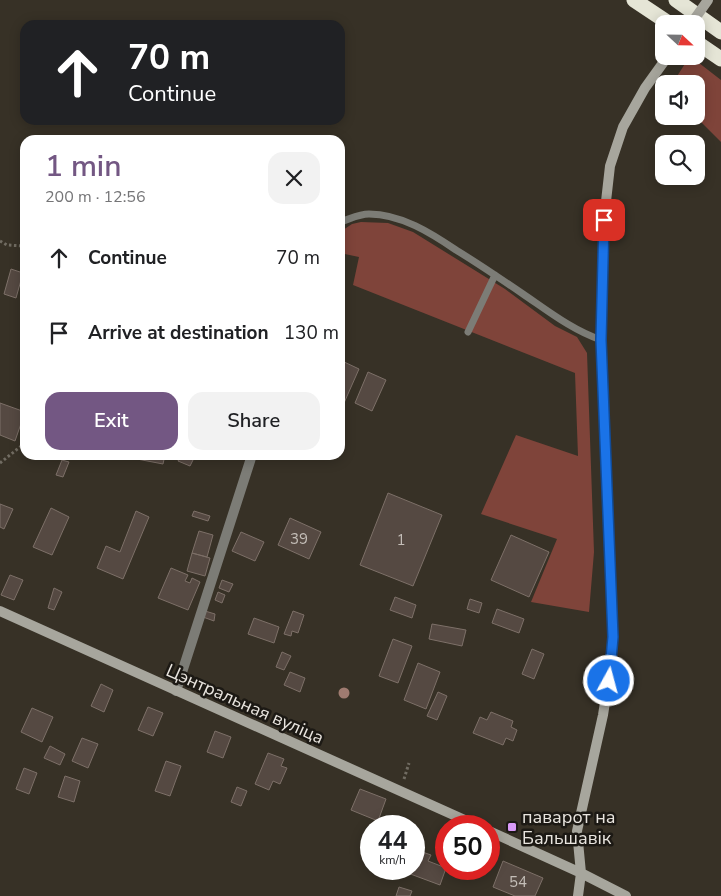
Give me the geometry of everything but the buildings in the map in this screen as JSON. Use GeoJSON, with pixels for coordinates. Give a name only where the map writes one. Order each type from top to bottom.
{"type":"FeatureCollection","features":[{"type":"Feature","properties":{"kind":"highway"},"geometry":{"type":"LineString","coordinates":[[634,0],[656,15]]}},
{"type":"Feature","properties":{"kind":"highway"},"geometry":{"type":"LineString","coordinates":[[676,0],[721,32]]}},
{"type":"Feature","properties":{"kind":"highway"},"geometry":{"type":"LineString","coordinates":[[705,48],[721,59]]}},
{"type":"Feature","properties":{"kind":"main road"},"geometry":{"type":"LineString","coordinates":[[697,15],[708,0]]}},
{"type":"Feature","properties":{"kind":"main road"},"geometry":{"type":"LineString","coordinates":[[578,896],[581,873],[577,830],[603,715],[612,664],[613,637],[601,340],[604,220],[610,166],[623,126],[645,88],[662,65]]}},
{"type":"Feature","properties":{"kind":"main road","name":"Цэнтральная вуліца"},"geometry":{"type":"LineString","coordinates":[[0,611],[453,815]]}},
{"type":"Feature","properties":{"kind":"main road"},"geometry":{"type":"LineString","coordinates":[[500,836],[626,896]]}},
{"type":"Feature","properties":{"kind":"street"},"geometry":{"type":"LineString","coordinates":[[176,691],[250,460]]}},
{"type":"Feature","properties":{"kind":"lane"},"geometry":{"type":"LineString","coordinates":[[345,220],[360,215],[371,214],[400,220],[434,236],[575,328],[601,340]]}},
{"type":"Feature","properties":{"kind":"lane"},"geometry":{"type":"LineString","coordinates":[[468,332],[495,275]]}},
{"type":"Feature","properties":{"kind":"path"},"geometry":{"type":"LineString","coordinates":[[0,241],[7,245],[20,246]]}},
{"type":"Feature","properties":{"kind":"path"},"geometry":{"type":"LineString","coordinates":[[0,464],[20,447]]}},
{"type":"Feature","properties":{"kind":"path"},"geometry":{"type":"LineString","coordinates":[[403,781],[409,763]]}},
{"type":"Feature","properties":{"kind":"shaded area"},"geometry":{"type":"Polygon","coordinates":[[[684,65],[702,65],[721,80],[721,142],[704,125],[705,75],[678,75],[684,65]]]}},
{"type":"Feature","properties":{"kind":"shaded area"},"geometry":{"type":"Polygon","coordinates":[[[361,222],[388,223],[413,232],[505,289],[555,326],[577,337],[587,353],[594,552],[589,612],[531,602],[557,539],[481,514],[516,435],[578,456],[575,373],[353,285],[359,257],[345,254],[345,229],[352,224],[361,222]]]}},
{"type":"Feature","properties":{"kind":"place","name":"паварот на Бальшавік"},"geometry":{"type":"Point","coordinates":[512,827]}},
{"type":"Feature","properties":{"kind":"route"},"geometry":{"type":"LineString","coordinates":[[604,220],[601,340],[613,637],[609,681]]}}]}
